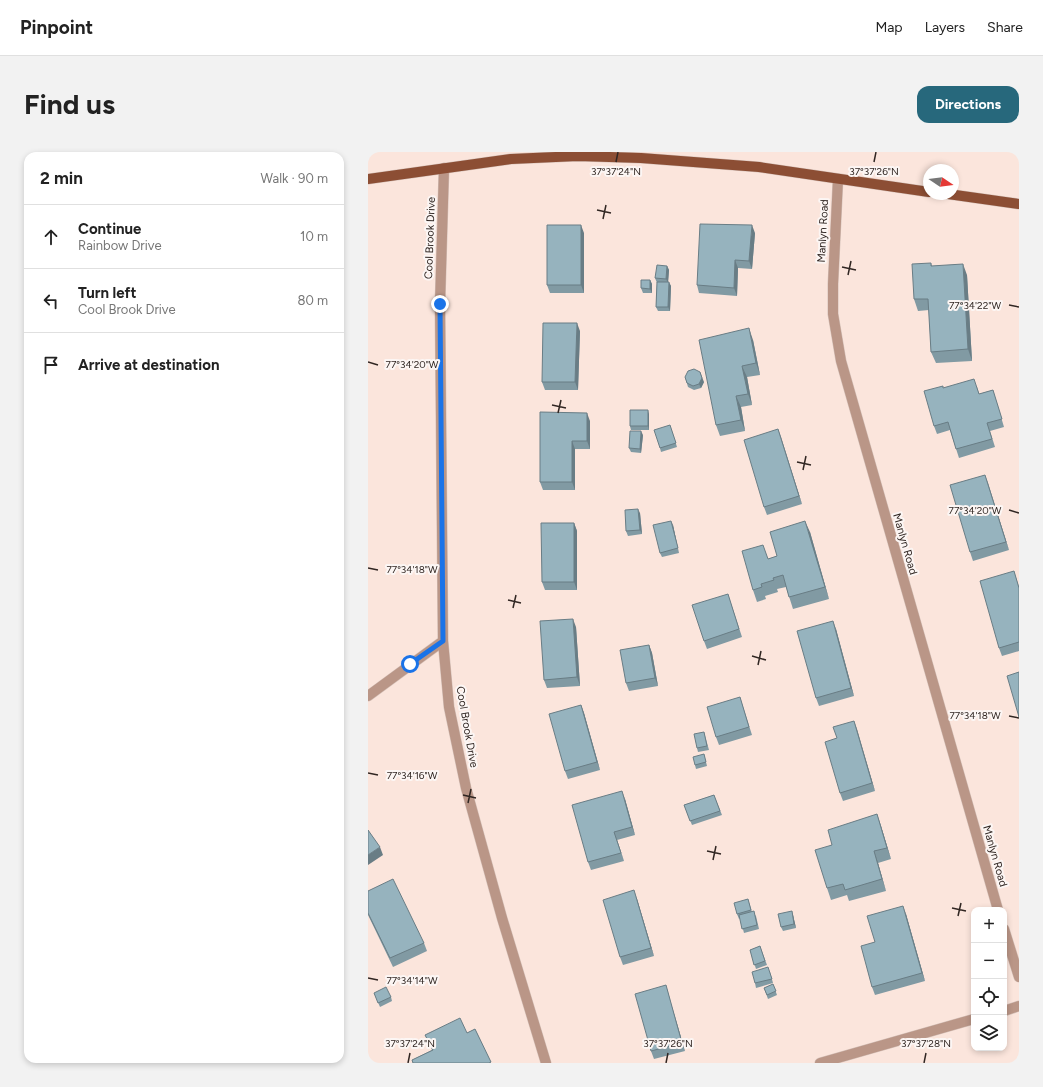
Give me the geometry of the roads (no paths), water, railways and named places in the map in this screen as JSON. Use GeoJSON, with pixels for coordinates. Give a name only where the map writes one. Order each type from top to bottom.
{"type":"FeatureCollection","features":[{"type":"Feature","properties":{"kind":"main road"},"geometry":{"type":"LineString","coordinates":[[368,179],[510,159],[578,156],[641,158],[759,167],[923,191]]}},
{"type":"Feature","properties":{"kind":"main road"},"geometry":{"type":"LineString","coordinates":[[959,196],[1019,204]]}},
{"type":"Feature","properties":{"kind":"street","name":"Cool Brook Drive"},"geometry":{"type":"LineString","coordinates":[[444,168],[440,304],[443,641],[449,707],[466,788],[502,918],[546,1063]]}},
{"type":"Feature","properties":{"kind":"street","name":"Manlyn Road"},"geometry":{"type":"LineString","coordinates":[[838,179],[833,314],[841,361],[997,907]]}},
{"type":"Feature","properties":{"kind":"street"},"geometry":{"type":"LineString","coordinates":[[368,696],[443,641]]}},
{"type":"Feature","properties":{"kind":"street"},"geometry":{"type":"LineString","coordinates":[[1007,939],[1019,977]]}},
{"type":"Feature","properties":{"kind":"street"},"geometry":{"type":"LineString","coordinates":[[1007,1010],[1019,1006]]}},
{"type":"Feature","properties":{"kind":"street"},"geometry":{"type":"LineString","coordinates":[[820,1063],[971,1020]]}}]}
